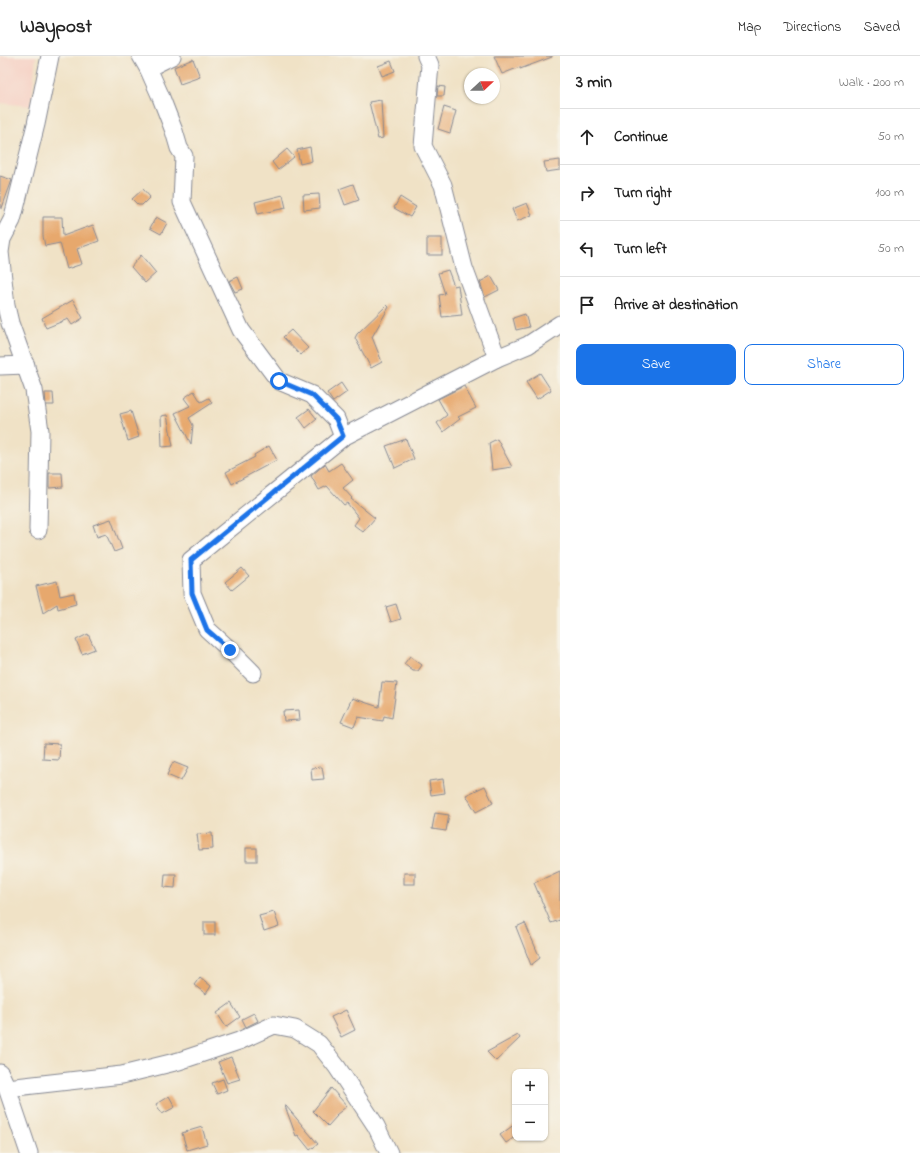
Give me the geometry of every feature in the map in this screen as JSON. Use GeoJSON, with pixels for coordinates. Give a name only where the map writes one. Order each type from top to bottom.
{"type":"FeatureCollection","features":[{"type":"Feature","properties":{"kind":"street"},"geometry":{"type":"LineString","coordinates":[[38,530],[40,431],[34,390],[26,364],[10,323],[6,306],[0,245],[12,220],[15,209],[36,124],[50,56]]}},
{"type":"Feature","properties":{"kind":"street"},"geometry":{"type":"LineString","coordinates":[[172,56],[145,62],[174,131],[179,148],[184,156],[182,202],[241,330],[279,381],[312,395],[336,419],[343,436]]}},
{"type":"Feature","properties":{"kind":"street"},"geometry":{"type":"LineString","coordinates":[[426,56],[430,66],[423,146],[443,185],[464,268],[497,358]]}},
{"type":"Feature","properties":{"kind":"street"},"geometry":{"type":"LineString","coordinates":[[253,674],[230,650],[207,630],[192,593],[191,560],[343,436],[497,358],[528,344],[560,324]]}},
{"type":"Feature","properties":{"kind":"street"},"geometry":{"type":"LineString","coordinates":[[0,366],[26,364]]}},
{"type":"Feature","properties":{"kind":"street"},"geometry":{"type":"LineString","coordinates":[[7,1088],[122,1075],[179,1061],[239,1041],[274,1025],[295,1029],[319,1044],[337,1067],[376,1126],[389,1153]]}},
{"type":"Feature","properties":{"kind":"street"},"geometry":{"type":"LineString","coordinates":[[0,1072],[29,1153]]}},
{"type":"Feature","properties":{"kind":"shaded area"},"geometry":{"type":"Polygon","coordinates":[[[0,56],[36,56],[31,106],[0,103],[0,56]]]}},
{"type":"Feature","properties":{"kind":"building"},"geometry":{"type":"Polygon","coordinates":[[[494,56],[552,56],[520,69],[520,67],[502,74],[494,56]]]}},
{"type":"Feature","properties":{"kind":"building"},"geometry":{"type":"Polygon","coordinates":[[[193,59],[200,77],[180,84],[174,67],[193,59]]]}},
{"type":"Feature","properties":{"kind":"building"},"geometry":{"type":"Polygon","coordinates":[[[391,61],[395,71],[382,76],[378,66],[391,61]]]}},
{"type":"Feature","properties":{"kind":"building"},"geometry":{"type":"Polygon","coordinates":[[[438,86],[445,87],[444,96],[437,96],[438,86]]]}},
{"type":"Feature","properties":{"kind":"building"},"geometry":{"type":"Polygon","coordinates":[[[381,100],[383,138],[378,139],[369,102],[381,100]]]}},
{"type":"Feature","properties":{"kind":"building"},"geometry":{"type":"Polygon","coordinates":[[[444,107],[456,111],[450,133],[438,129],[444,107]]]}},
{"type":"Feature","properties":{"kind":"building"},"geometry":{"type":"Polygon","coordinates":[[[310,147],[312,161],[300,164],[297,150],[310,147]]]}},
{"type":"Feature","properties":{"kind":"building"},"geometry":{"type":"Polygon","coordinates":[[[287,149],[294,157],[278,170],[272,162],[287,149]]]}},
{"type":"Feature","properties":{"kind":"building"},"geometry":{"type":"Polygon","coordinates":[[[560,160],[560,170],[546,172],[544,162],[560,160]]]}},
{"type":"Feature","properties":{"kind":"building"},"geometry":{"type":"Polygon","coordinates":[[[0,176],[12,180],[2,208],[0,208],[0,176]]]}},
{"type":"Feature","properties":{"kind":"building"},"geometry":{"type":"Polygon","coordinates":[[[353,184],[359,200],[345,205],[339,189],[353,184]]]}},
{"type":"Feature","properties":{"kind":"building"},"geometry":{"type":"Polygon","coordinates":[[[143,189],[150,197],[142,205],[138,205],[132,199],[143,189]]]}},
{"type":"Feature","properties":{"kind":"building"},"geometry":{"type":"Polygon","coordinates":[[[319,194],[320,208],[304,210],[303,195],[319,194]]]}},
{"type":"Feature","properties":{"kind":"building"},"geometry":{"type":"Polygon","coordinates":[[[283,195],[286,208],[258,214],[255,202],[283,195]]]}},
{"type":"Feature","properties":{"kind":"building"},"geometry":{"type":"Polygon","coordinates":[[[400,197],[416,207],[410,217],[394,208],[400,197]]]}},
{"type":"Feature","properties":{"kind":"building"},"geometry":{"type":"Polygon","coordinates":[[[527,203],[532,215],[517,221],[512,209],[527,203]]]}},
{"type":"Feature","properties":{"kind":"building"},"geometry":{"type":"Polygon","coordinates":[[[43,217],[62,217],[63,236],[93,225],[99,241],[77,249],[82,264],[67,269],[60,243],[45,246],[43,236],[43,217]]]}},
{"type":"Feature","properties":{"kind":"building"},"geometry":{"type":"Polygon","coordinates":[[[156,217],[167,223],[161,234],[150,228],[156,217]]]}},
{"type":"Feature","properties":{"kind":"building"},"geometry":{"type":"Polygon","coordinates":[[[427,238],[442,238],[442,255],[427,255],[427,238]]]}},
{"type":"Feature","properties":{"kind":"building"},"geometry":{"type":"Polygon","coordinates":[[[141,255],[156,273],[145,283],[131,267],[141,255]]]}},
{"type":"Feature","properties":{"kind":"building"},"geometry":{"type":"Polygon","coordinates":[[[448,270],[454,286],[458,285],[462,315],[442,317],[439,295],[445,294],[438,273],[448,270]]]}},
{"type":"Feature","properties":{"kind":"building"},"geometry":{"type":"Polygon","coordinates":[[[491,276],[499,290],[485,297],[480,282],[491,276]]]}},
{"type":"Feature","properties":{"kind":"building"},"geometry":{"type":"Polygon","coordinates":[[[238,277],[243,289],[235,292],[229,281],[238,277]]]}},
{"type":"Feature","properties":{"kind":"building"},"geometry":{"type":"Polygon","coordinates":[[[73,300],[83,318],[72,325],[68,319],[46,328],[42,318],[73,300]]]}},
{"type":"Feature","properties":{"kind":"building"},"geometry":{"type":"Polygon","coordinates":[[[387,305],[389,307],[372,337],[382,362],[371,368],[355,338],[357,334],[387,305]]]}},
{"type":"Feature","properties":{"kind":"building"},"geometry":{"type":"Polygon","coordinates":[[[525,314],[529,327],[516,330],[513,318],[525,314]]]}},
{"type":"Feature","properties":{"kind":"building"},"geometry":{"type":"Polygon","coordinates":[[[291,330],[308,348],[300,355],[283,337],[291,330]]]}},
{"type":"Feature","properties":{"kind":"building"},"geometry":{"type":"Polygon","coordinates":[[[540,373],[551,390],[537,399],[526,382],[540,373]]]}},
{"type":"Feature","properties":{"kind":"building"},"geometry":{"type":"Polygon","coordinates":[[[341,383],[347,392],[333,402],[327,393],[341,383]]]}},
{"type":"Feature","properties":{"kind":"building"},"geometry":{"type":"Polygon","coordinates":[[[464,386],[476,408],[458,417],[460,419],[443,432],[437,423],[447,415],[438,399],[464,386]]]}},
{"type":"Feature","properties":{"kind":"building"},"geometry":{"type":"Polygon","coordinates":[[[194,391],[201,402],[209,398],[212,403],[189,418],[193,425],[191,444],[175,413],[190,406],[184,398],[194,391]]]}},
{"type":"Feature","properties":{"kind":"building"},"geometry":{"type":"Polygon","coordinates":[[[45,393],[53,393],[54,405],[46,405],[45,393]]]}},
{"type":"Feature","properties":{"kind":"building"},"geometry":{"type":"Polygon","coordinates":[[[309,409],[317,419],[306,428],[298,417],[309,409]]]}},
{"type":"Feature","properties":{"kind":"building"},"geometry":{"type":"Polygon","coordinates":[[[131,411],[139,437],[128,441],[120,414],[131,411]]]}},
{"type":"Feature","properties":{"kind":"building"},"geometry":{"type":"Polygon","coordinates":[[[167,415],[173,446],[162,447],[161,416],[167,415]]]}},
{"type":"Feature","properties":{"kind":"building"},"geometry":{"type":"Polygon","coordinates":[[[406,439],[414,459],[395,468],[386,446],[406,439]]]}},
{"type":"Feature","properties":{"kind":"building"},"geometry":{"type":"Polygon","coordinates":[[[497,439],[512,467],[492,470],[489,443],[497,439]]]}},
{"type":"Feature","properties":{"kind":"building"},"geometry":{"type":"Polygon","coordinates":[[[269,446],[277,460],[232,484],[226,472],[255,457],[254,455],[269,446]]]}},
{"type":"Feature","properties":{"kind":"building"},"geometry":{"type":"Polygon","coordinates":[[[341,463],[353,480],[343,488],[352,498],[351,499],[375,518],[363,532],[354,525],[359,518],[347,503],[344,505],[327,486],[319,490],[311,476],[325,464],[329,471],[341,463]]]}},
{"type":"Feature","properties":{"kind":"building"},"geometry":{"type":"Polygon","coordinates":[[[49,473],[62,473],[63,487],[49,488],[49,473]]]}},
{"type":"Feature","properties":{"kind":"building"},"geometry":{"type":"Polygon","coordinates":[[[111,519],[122,549],[114,552],[106,534],[97,537],[93,525],[111,519]]]}},
{"type":"Feature","properties":{"kind":"building"},"geometry":{"type":"Polygon","coordinates":[[[242,568],[249,576],[232,590],[225,582],[242,568]]]}},
{"type":"Feature","properties":{"kind":"building"},"geometry":{"type":"Polygon","coordinates":[[[57,581],[60,596],[74,593],[76,604],[58,609],[57,604],[43,613],[36,586],[57,581]]]}},
{"type":"Feature","properties":{"kind":"building"},"geometry":{"type":"Polygon","coordinates":[[[396,604],[401,619],[391,622],[386,607],[396,604]]]}},
{"type":"Feature","properties":{"kind":"building"},"geometry":{"type":"Polygon","coordinates":[[[88,634],[95,649],[82,654],[76,640],[88,634]]]}},
{"type":"Feature","properties":{"kind":"building"},"geometry":{"type":"Polygon","coordinates":[[[410,656],[422,665],[418,671],[413,671],[404,664],[410,656]]]}},
{"type":"Feature","properties":{"kind":"building"},"geometry":{"type":"Polygon","coordinates":[[[382,682],[397,683],[392,718],[384,716],[383,721],[358,717],[354,727],[341,722],[352,698],[379,707],[382,682]]]}},
{"type":"Feature","properties":{"kind":"building"},"geometry":{"type":"Polygon","coordinates":[[[299,710],[300,720],[284,721],[283,711],[299,710]]]}},
{"type":"Feature","properties":{"kind":"building"},"geometry":{"type":"Polygon","coordinates":[[[44,743],[60,744],[59,760],[43,759],[44,743]]]}},
{"type":"Feature","properties":{"kind":"building"},"geometry":{"type":"Polygon","coordinates":[[[173,762],[188,768],[181,781],[167,775],[173,762]]]}},
{"type":"Feature","properties":{"kind":"building"},"geometry":{"type":"Polygon","coordinates":[[[322,767],[324,779],[312,780],[311,768],[322,767]]]}},
{"type":"Feature","properties":{"kind":"building"},"geometry":{"type":"Polygon","coordinates":[[[443,779],[445,793],[431,795],[429,781],[443,779]]]}},
{"type":"Feature","properties":{"kind":"building"},"geometry":{"type":"Polygon","coordinates":[[[485,786],[493,803],[476,812],[466,795],[485,786]]]}},
{"type":"Feature","properties":{"kind":"building"},"geometry":{"type":"Polygon","coordinates":[[[435,813],[449,815],[446,831],[432,829],[435,813]]]}},
{"type":"Feature","properties":{"kind":"building"},"geometry":{"type":"Polygon","coordinates":[[[212,833],[213,849],[199,850],[197,834],[212,833]]]}},
{"type":"Feature","properties":{"kind":"building"},"geometry":{"type":"Polygon","coordinates":[[[246,848],[257,848],[257,861],[246,861],[246,848]]]}},
{"type":"Feature","properties":{"kind":"building"},"geometry":{"type":"Polygon","coordinates":[[[560,871],[560,920],[551,923],[534,883],[560,871]]]}},
{"type":"Feature","properties":{"kind":"building"},"geometry":{"type":"Polygon","coordinates":[[[404,873],[415,873],[415,884],[404,884],[404,873]]]}},
{"type":"Feature","properties":{"kind":"building"},"geometry":{"type":"Polygon","coordinates":[[[165,874],[176,874],[175,888],[164,887],[165,874]]]}},
{"type":"Feature","properties":{"kind":"building"},"geometry":{"type":"Polygon","coordinates":[[[274,912],[279,926],[264,931],[259,916],[274,912]]]}},
{"type":"Feature","properties":{"kind":"building"},"geometry":{"type":"Polygon","coordinates":[[[204,922],[215,922],[215,935],[204,935],[204,922]]]}},
{"type":"Feature","properties":{"kind":"building"},"geometry":{"type":"Polygon","coordinates":[[[525,923],[540,958],[531,965],[516,927],[525,923]]]}},
{"type":"Feature","properties":{"kind":"building"},"geometry":{"type":"Polygon","coordinates":[[[200,977],[211,986],[206,994],[194,985],[200,977]]]}},
{"type":"Feature","properties":{"kind":"building"},"geometry":{"type":"Polygon","coordinates":[[[231,1003],[240,1017],[226,1027],[217,1013],[231,1003]]]}},
{"type":"Feature","properties":{"kind":"building"},"geometry":{"type":"Polygon","coordinates":[[[346,1010],[355,1030],[341,1037],[331,1017],[346,1010]]]}},
{"type":"Feature","properties":{"kind":"building"},"geometry":{"type":"Polygon","coordinates":[[[254,1013],[258,1021],[246,1027],[242,1019],[254,1013]]]}},
{"type":"Feature","properties":{"kind":"building"},"geometry":{"type":"Polygon","coordinates":[[[518,1035],[520,1038],[496,1061],[487,1052],[518,1035]]]}},
{"type":"Feature","properties":{"kind":"building"},"geometry":{"type":"Polygon","coordinates":[[[231,1057],[240,1079],[227,1083],[218,1062],[231,1057]]]}},
{"type":"Feature","properties":{"kind":"building"},"geometry":{"type":"Polygon","coordinates":[[[223,1079],[227,1090],[217,1094],[212,1083],[223,1079]]]}},
{"type":"Feature","properties":{"kind":"building"},"geometry":{"type":"Polygon","coordinates":[[[331,1088],[347,1106],[336,1115],[337,1116],[328,1126],[313,1111],[331,1088]]]}},
{"type":"Feature","properties":{"kind":"building"},"geometry":{"type":"Polygon","coordinates":[[[169,1096],[175,1107],[162,1114],[156,1104],[169,1096]]]}},
{"type":"Feature","properties":{"kind":"building"},"geometry":{"type":"Polygon","coordinates":[[[285,1106],[318,1144],[310,1150],[298,1135],[296,1136],[285,1106]]]}},
{"type":"Feature","properties":{"kind":"building"},"geometry":{"type":"Polygon","coordinates":[[[512,1126],[512,1139],[506,1143],[500,1135],[512,1126]]]}},
{"type":"Feature","properties":{"kind":"building"},"geometry":{"type":"Polygon","coordinates":[[[202,1127],[207,1144],[187,1150],[182,1133],[202,1127]]]}},
{"type":"Feature","properties":{"kind":"route"},"geometry":{"type":"LineString","coordinates":[[230,650],[207,630],[192,593],[191,560],[343,436],[336,419],[312,395],[279,381]]}}]}
